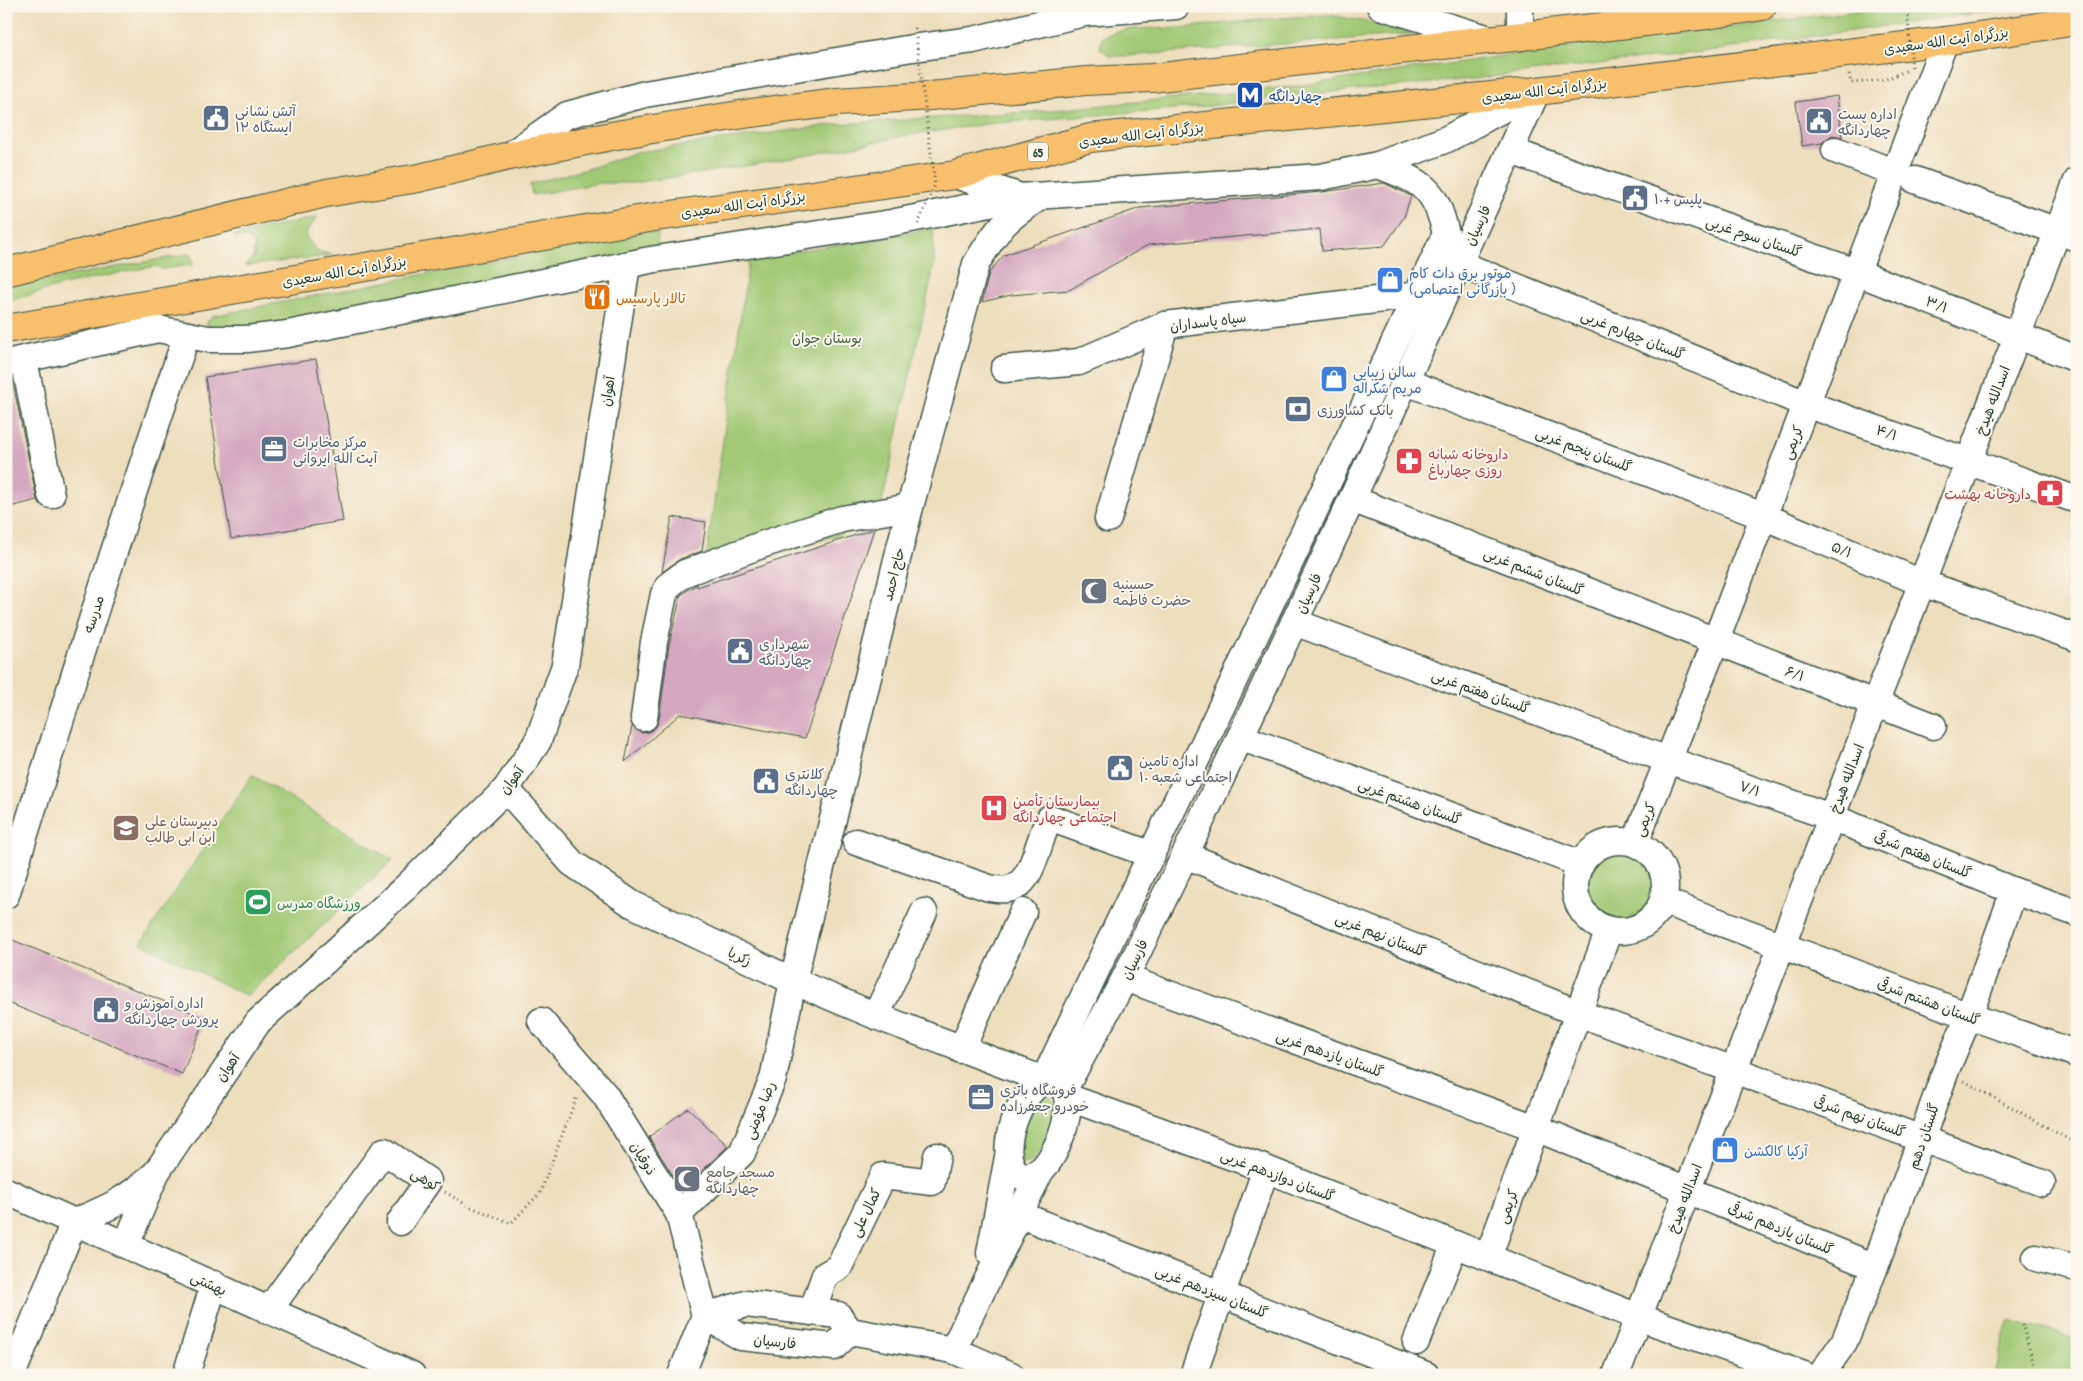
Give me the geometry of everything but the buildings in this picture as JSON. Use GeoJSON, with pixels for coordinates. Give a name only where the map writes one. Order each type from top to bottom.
{"type":"FeatureCollection","features":[{"type":"Feature","properties":{"kind":"highway"},"geometry":{"type":"LineString","coordinates":[[6,272],[318,195],[419,178],[509,156],[622,134],[752,113],[837,102],[1152,78],[1508,39],[1762,6]]}},
{"type":"Feature","properties":{"kind":"highway","name":"بزرگراه آیت الله سعیدی"},"geometry":{"type":"LineString","coordinates":[[6,329],[156,316],[649,218],[955,175],[1090,138],[1537,91],[1946,41],[2077,21]]}},
{"type":"Feature","properties":{"kind":"street"},"geometry":{"type":"LineString","coordinates":[[509,156],[567,115],[645,94],[912,48],[973,40],[1084,10],[1176,6]]}},
{"type":"Feature","properties":{"kind":"street"},"geometry":{"type":"LineString","coordinates":[[1380,6],[1508,39],[1520,6]]}},
{"type":"Feature","properties":{"kind":"street","name":"کریمی"},"geometry":{"type":"LineString","coordinates":[[1634,843],[1715,643],[1856,272],[1905,176],[1946,41]]}},
{"type":"Feature","properties":{"kind":"street"},"geometry":{"type":"LineString","coordinates":[[52,495],[15,362],[156,316],[187,335],[208,338],[247,339],[288,334],[627,265],[891,224],[1031,196],[1321,177],[1378,165],[1447,138],[1537,91]]}},
{"type":"Feature","properties":{"kind":"street","name":"فارسیان"},"geometry":{"type":"LineString","coordinates":[[1050,1091],[1125,978],[1185,855],[1406,382],[1458,248],[1511,151],[1537,91]]}},
{"type":"Feature","properties":{"kind":"street"},"geometry":{"type":"LineString","coordinates":[[1834,150],[2067,234]]}},
{"type":"Feature","properties":{"kind":"street","name":"گلستان سوم غربی"},"geometry":{"type":"LineString","coordinates":[[1511,151],[1856,272]]}},
{"type":"Feature","properties":{"kind":"street"},"geometry":{"type":"LineString","coordinates":[[1378,165],[1414,179],[1428,190],[1458,248]]}},
{"type":"Feature","properties":{"kind":"street"},"geometry":{"type":"LineString","coordinates":[[955,175],[1031,196]]}},
{"type":"Feature","properties":{"kind":"street","name":"اسدالله هیدخ"},"geometry":{"type":"LineString","coordinates":[[1616,1375],[2017,336],[2067,234],[2077,181]]}},
{"type":"Feature","properties":{"kind":"street","name":"حاج احمد"},"geometry":{"type":"LineString","coordinates":[[794,981],[910,507],[976,264],[993,236],[1031,196]]}},
{"type":"Feature","properties":{"kind":"street","name":"فارسیان"},"geometry":{"type":"LineString","coordinates":[[1050,1091],[1152,855],[1418,295],[1458,248]]}},
{"type":"Feature","properties":{"kind":"street","name":"گلستان چهارم غربی"},"geometry":{"type":"LineString","coordinates":[[1458,248],[1806,404]]}},
{"type":"Feature","properties":{"kind":"street","name":"آهوان"},"geometry":{"type":"LineString","coordinates":[[156,1173],[258,1022],[407,886],[506,789],[538,741],[564,665],[627,265]]}},
{"type":"Feature","properties":{"kind":"street","name":"۳/۱"},"geometry":{"type":"LineString","coordinates":[[1856,272],[2077,359]]}},
{"type":"Feature","properties":{"kind":"street","name":"سپاه پاسداران"},"geometry":{"type":"LineString","coordinates":[[1004,368],[1079,362],[1165,325],[1418,295]]}},
{"type":"Feature","properties":{"kind":"street"},"geometry":{"type":"LineString","coordinates":[[1108,519],[1165,325]]}},
{"type":"Feature","properties":{"kind":"street","name":"مدرسه"},"geometry":{"type":"LineString","coordinates":[[6,895],[80,656],[144,458],[187,335]]}},
{"type":"Feature","properties":{"kind":"street","name":"گلستان پنجم غربی"},"geometry":{"type":"LineString","coordinates":[[1406,382],[1763,516]]}},
{"type":"Feature","properties":{"kind":"street","name":"۴/۱"},"geometry":{"type":"LineString","coordinates":[[1806,404],[1969,460],[2077,500]]}},
{"type":"Feature","properties":{"kind":"street","name":"گلستان ششم غربی"},"geometry":{"type":"LineString","coordinates":[[1352,499],[1715,643]]}},
{"type":"Feature","properties":{"kind":"street"},"geometry":{"type":"LineString","coordinates":[[644,718],[654,642],[664,594],[669,585],[685,573],[781,538],[842,519],[910,507]]}},
{"type":"Feature","properties":{"kind":"street","name":"۵/۱"},"geometry":{"type":"LineString","coordinates":[[1763,516],[1922,583],[2077,638]]}},
{"type":"Feature","properties":{"kind":"street","name":"گلستان هفتم غربی"},"geometry":{"type":"LineString","coordinates":[[1294,622],[1668,760]]}},
{"type":"Feature","properties":{"kind":"street","name":"۶/۱"},"geometry":{"type":"LineString","coordinates":[[1715,643],[1934,726]]}},
{"type":"Feature","properties":{"kind":"street","name":"گلستان هشتم غربی"},"geometry":{"type":"LineString","coordinates":[[1240,737],[1581,864]]}},
{"type":"Feature","properties":{"kind":"street","name":"۷/۱"},"geometry":{"type":"LineString","coordinates":[[1668,760],[1831,817]]}},
{"type":"Feature","properties":{"kind":"street","name":"زکریا"},"geometry":{"type":"LineString","coordinates":[[506,789],[572,863],[632,904],[794,981],[876,1016],[1008,1068],[1050,1091]]}},
{"type":"Feature","properties":{"kind":"street","name":"گلستان هفتم شرقی"},"geometry":{"type":"LineString","coordinates":[[1831,817],[2014,891],[2077,913]]}},
{"type":"Feature","properties":{"kind":"street"},"geometry":{"type":"LineString","coordinates":[[856,842],[923,867],[988,888],[998,889],[1018,886],[1027,877],[1050,818],[1152,855]]}},
{"type":"Feature","properties":{"kind":"street"},"geometry":{"type":"LineString","coordinates":[[1619,840],[1634,843],[1648,850],[1658,861],[1665,875],[1666,890],[1653,918],[1640,927],[1625,931],[1609,930],[1592,920],[1579,904],[1575,891],[1576,877],[1581,864],[1590,852],[1604,844],[1619,840]]}},
{"type":"Feature","properties":{"kind":"street","name":"گلستان نهم غربی"},"geometry":{"type":"LineString","coordinates":[[1185,855],[1578,1013],[1734,1070]]}},
{"type":"Feature","properties":{"kind":"street","name":"گلستان دهم"},"geometry":{"type":"LineString","coordinates":[[1821,1375],[1844,1342],[1875,1267],[1923,1139],[1946,1070],[1969,1016],[2014,891]]}},
{"type":"Feature","properties":{"kind":"street","name":"گلستان هشتم شرقی"},"geometry":{"type":"LineString","coordinates":[[1663,900],[1969,1016],[2077,1054]]}},
{"type":"Feature","properties":{"kind":"street"},"geometry":{"type":"LineString","coordinates":[[876,1016],[924,912]]}},
{"type":"Feature","properties":{"kind":"street"},"geometry":{"type":"LineString","coordinates":[[961,1050],[1023,912]]}},
{"type":"Feature","properties":{"kind":"street","name":"کریمی"},"geometry":{"type":"LineString","coordinates":[[1488,1257],[1609,930]]}},
{"type":"Feature","properties":{"kind":"street","name":"گلستان یازدهم غربی"},"geometry":{"type":"LineString","coordinates":[[1125,978],[1536,1128],[1687,1189]]}},
{"type":"Feature","properties":{"kind":"street","name":"رضا مؤمنی"},"geometry":{"type":"LineString","coordinates":[[679,1214],[742,1153],[773,1079],[794,981]]}},
{"type":"Feature","properties":{"kind":"street","name":"ذوقیان"},"geometry":{"type":"LineString","coordinates":[[540,1021],[605,1095],[679,1214],[705,1316]]}},
{"type":"Feature","properties":{"kind":"street","name":"گلستان نهم شرقی"},"geometry":{"type":"LineString","coordinates":[[1734,1070],[2042,1184]]}},
{"type":"Feature","properties":{"kind":"street"},"geometry":{"type":"LineString","coordinates":[[953,1350],[1018,1214],[1041,1170],[1054,1152],[1062,1133],[1067,1116],[1050,1091],[1018,1111],[1012,1130],[984,1283]]}},
{"type":"Feature","properties":{"kind":"street","name":"گلستان دوازدهم غربی"},"geometry":{"type":"LineString","coordinates":[[1050,1091],[1266,1169],[1638,1317],[1804,1375]]}},
{"type":"Feature","properties":{"kind":"street","name":"کوهی"},"geometry":{"type":"LineString","coordinates":[[268,1311],[384,1151],[428,1181]]}},
{"type":"Feature","properties":{"kind":"street","name":"کمال علی"},"geometry":{"type":"LineString","coordinates":[[812,1312],[825,1275],[838,1267],[883,1176],[932,1182],[937,1156]]}},
{"type":"Feature","properties":{"kind":"street"},"geometry":{"type":"LineString","coordinates":[[1008,1157],[1012,1169],[1018,1176],[1027,1178],[1041,1170]]}},
{"type":"Feature","properties":{"kind":"street"},"geometry":{"type":"LineString","coordinates":[[1193,1375],[1266,1169]]}},
{"type":"Feature","properties":{"kind":"street"},"geometry":{"type":"LineString","coordinates":[[12,1375],[74,1222],[113,1206],[127,1198],[156,1173]]}},
{"type":"Feature","properties":{"kind":"street"},"geometry":{"type":"LineString","coordinates":[[126,1245],[156,1173]]}},
{"type":"Feature","properties":{"kind":"street"},"geometry":{"type":"LineString","coordinates":[[400,1222],[428,1181]]}},
{"type":"Feature","properties":{"kind":"street","name":"گلستان یازدهم شرقی"},"geometry":{"type":"LineString","coordinates":[[1687,1189],[1875,1267]]}},
{"type":"Feature","properties":{"kind":"street","name":"بهشتی"},"geometry":{"type":"LineString","coordinates":[[6,1191],[412,1375]]}},
{"type":"Feature","properties":{"kind":"street","name":"گلستان سیزدهم غربی"},"geometry":{"type":"LineString","coordinates":[[1018,1214],[1416,1371]]}},
{"type":"Feature","properties":{"kind":"street"},"geometry":{"type":"LineString","coordinates":[[1416,1342],[1455,1244]]}},
{"type":"Feature","properties":{"kind":"street"},"geometry":{"type":"LineString","coordinates":[[2036,1258],[2077,1268]]}},
{"type":"Feature","properties":{"kind":"street"},"geometry":{"type":"LineString","coordinates":[[186,1375],[214,1284]]}},
{"type":"Feature","properties":{"kind":"street"},"geometry":{"type":"LineString","coordinates":[[681,1375],[705,1316],[746,1304],[838,1315],[850,1331],[953,1350],[1011,1375]]}},
{"type":"Feature","properties":{"kind":"street","name":"فارسیان"},"geometry":{"type":"LineString","coordinates":[[705,1316],[741,1337],[834,1347],[850,1331]]}},
{"type":"Feature","properties":{"kind":"path"},"geometry":{"type":"LineString","coordinates":[[1851,82],[1892,78],[1912,68],[1907,6]]}},
{"type":"Feature","properties":{"kind":"path"},"geometry":{"type":"LineString","coordinates":[[915,28],[935,185],[918,224]]}},
{"type":"Feature","properties":{"kind":"path"},"geometry":{"type":"LineString","coordinates":[[1946,1070],[2077,1144]]}},
{"type":"Feature","properties":{"kind":"path","name":"کوهی"},"geometry":{"type":"LineString","coordinates":[[428,1181],[468,1206],[511,1223],[540,1192],[579,1091]]}},
{"type":"Feature","properties":{"kind":"path"},"geometry":{"type":"LineString","coordinates":[[2022,1324],[2037,1375]]}},
{"type":"Feature","properties":{"kind":"green space"},"geometry":{"type":"Polygon","coordinates":[[[1900,6],[2026,6],[1709,51],[1472,79],[1258,99],[1211,106],[986,124],[904,136],[799,157],[633,183],[600,183],[532,195],[530,184],[594,167],[637,152],[838,124],[1042,111],[1290,87],[1578,45],[1900,6]]]}},
{"type":"Feature","properties":{"kind":"green space"},"geometry":{"type":"Polygon","coordinates":[[[1329,15],[1385,25],[1412,34],[1127,56],[1110,56],[1100,48],[1102,38],[1130,29],[1180,28],[1329,15]]]}},
{"type":"Feature","properties":{"kind":"green space"},"geometry":{"type":"Polygon","coordinates":[[[318,217],[308,229],[306,237],[317,251],[333,255],[244,266],[254,257],[254,244],[247,238],[233,236],[318,217]]]}},
{"type":"Feature","properties":{"kind":"green space","name":"بوستان جوان"},"geometry":{"type":"Polygon","coordinates":[[[933,229],[934,266],[878,521],[703,580],[749,259],[933,229]]]}},
{"type":"Feature","properties":{"kind":"green space"},"geometry":{"type":"Polygon","coordinates":[[[645,231],[658,235],[657,247],[257,327],[216,330],[206,324],[212,316],[645,231]]]}},
{"type":"Feature","properties":{"kind":"green space"},"geometry":{"type":"Polygon","coordinates":[[[189,254],[194,261],[192,265],[163,269],[156,266],[115,274],[63,285],[6,302],[6,287],[189,254]]]}},
{"type":"Feature","properties":{"kind":"green space","name":"ورزشگاه مدرس"},"geometry":{"type":"Polygon","coordinates":[[[252,775],[393,860],[247,996],[141,943],[252,775]]]}},
{"type":"Feature","properties":{"kind":"green space"},"geometry":{"type":"Polygon","coordinates":[[[1622,851],[1635,854],[1646,861],[1653,872],[1656,885],[1653,898],[1646,909],[1635,916],[1622,919],[1609,916],[1598,909],[1591,898],[1588,885],[1591,872],[1598,861],[1609,854],[1622,851]]]}},
{"type":"Feature","properties":{"kind":"green space"},"geometry":{"type":"Polygon","coordinates":[[[1042,1095],[1049,1096],[1055,1104],[1055,1117],[1049,1133],[1034,1160],[1022,1163],[1017,1156],[1021,1130],[1042,1095]]]}},
{"type":"Feature","properties":{"kind":"green space"},"geometry":{"type":"Polygon","coordinates":[[[2008,1320],[2077,1338],[2077,1375],[1994,1375],[2008,1320]]]}},
{"type":"Feature","properties":{"kind":"place","name":"چهاردانگه"},"geometry":{"type":"Point","coordinates":[1250,95]}},
{"type":"Feature","properties":{"kind":"place","name":"آتش نشانی ایستگاه ۱۲"},"geometry":{"type":"Point","coordinates":[216,118]}},
{"type":"Feature","properties":{"kind":"place","name":"اداره پست چهاردانگه"},"geometry":{"type":"Point","coordinates":[1819,121]}},
{"type":"Feature","properties":{"kind":"place","name":"پلیس +۱۰"},"geometry":{"type":"Point","coordinates":[1635,198]}},
{"type":"Feature","properties":{"kind":"place","name":"موتور برق دات کام (بازرگانی اعتصامی )"},"geometry":{"type":"Point","coordinates":[1390,280]}},
{"type":"Feature","properties":{"kind":"place","name":"تالار پارسیس"},"geometry":{"type":"Point","coordinates":[597,297]}},
{"type":"Feature","properties":{"kind":"place","name":"سالن زیبایی مریم شکراله"},"geometry":{"type":"Point","coordinates":[1334,379]}},
{"type":"Feature","properties":{"kind":"place","name":"بانک کشاورزی"},"geometry":{"type":"Point","coordinates":[1298,409]}},
{"type":"Feature","properties":{"kind":"place","name":"مرکز مخابرات آیت الله ایروانی"},"geometry":{"type":"Point","coordinates":[274,449]}},
{"type":"Feature","properties":{"kind":"place","name":"داروخانه شبانه روزی چهارباغ"},"geometry":{"type":"Point","coordinates":[1409,461]}},
{"type":"Feature","properties":{"kind":"place","name":"داروخانه بهشت"},"geometry":{"type":"Point","coordinates":[2050,493]}},
{"type":"Feature","properties":{"kind":"place","name":"حسینیه حضرت فاطمه"},"geometry":{"type":"Point","coordinates":[1094,591]}},
{"type":"Feature","properties":{"kind":"place","name":"شهرداری چهاردانگه"},"geometry":{"type":"Point","coordinates":[740,651]}},
{"type":"Feature","properties":{"kind":"place","name":"اداره تامین اجتماعی شعبه ۱۰"},"geometry":{"type":"Point","coordinates":[1120,768]}},
{"type":"Feature","properties":{"kind":"place","name":"کلانتری چهاردانگه"},"geometry":{"type":"Point","coordinates":[766,781]}},
{"type":"Feature","properties":{"kind":"place","name":"بیمارستان تأمین اجتماعی چهاردانگه"},"geometry":{"type":"Point","coordinates":[994,808]}},
{"type":"Feature","properties":{"kind":"place","name":"دبیرستان علی ابن ابی طالب"},"geometry":{"type":"Point","coordinates":[126,828]}},
{"type":"Feature","properties":{"kind":"place","name":"ورزشگاه مدرس"},"geometry":{"type":"Point","coordinates":[258,902]}},
{"type":"Feature","properties":{"kind":"place","name":"اداره آموزش و پرورش چهاردانگه"},"geometry":{"type":"Point","coordinates":[106,1010]}},
{"type":"Feature","properties":{"kind":"place","name":"فروشگاه باتری خودرو جعفرزاده"},"geometry":{"type":"Point","coordinates":[981,1097]}},
{"type":"Feature","properties":{"kind":"place","name":"آرکیا کالکشن"},"geometry":{"type":"Point","coordinates":[1725,1150]}},
{"type":"Feature","properties":{"kind":"place","name":"مسجد جامع چهاردانگه"},"geometry":{"type":"Point","coordinates":[687,1179]}}]}
